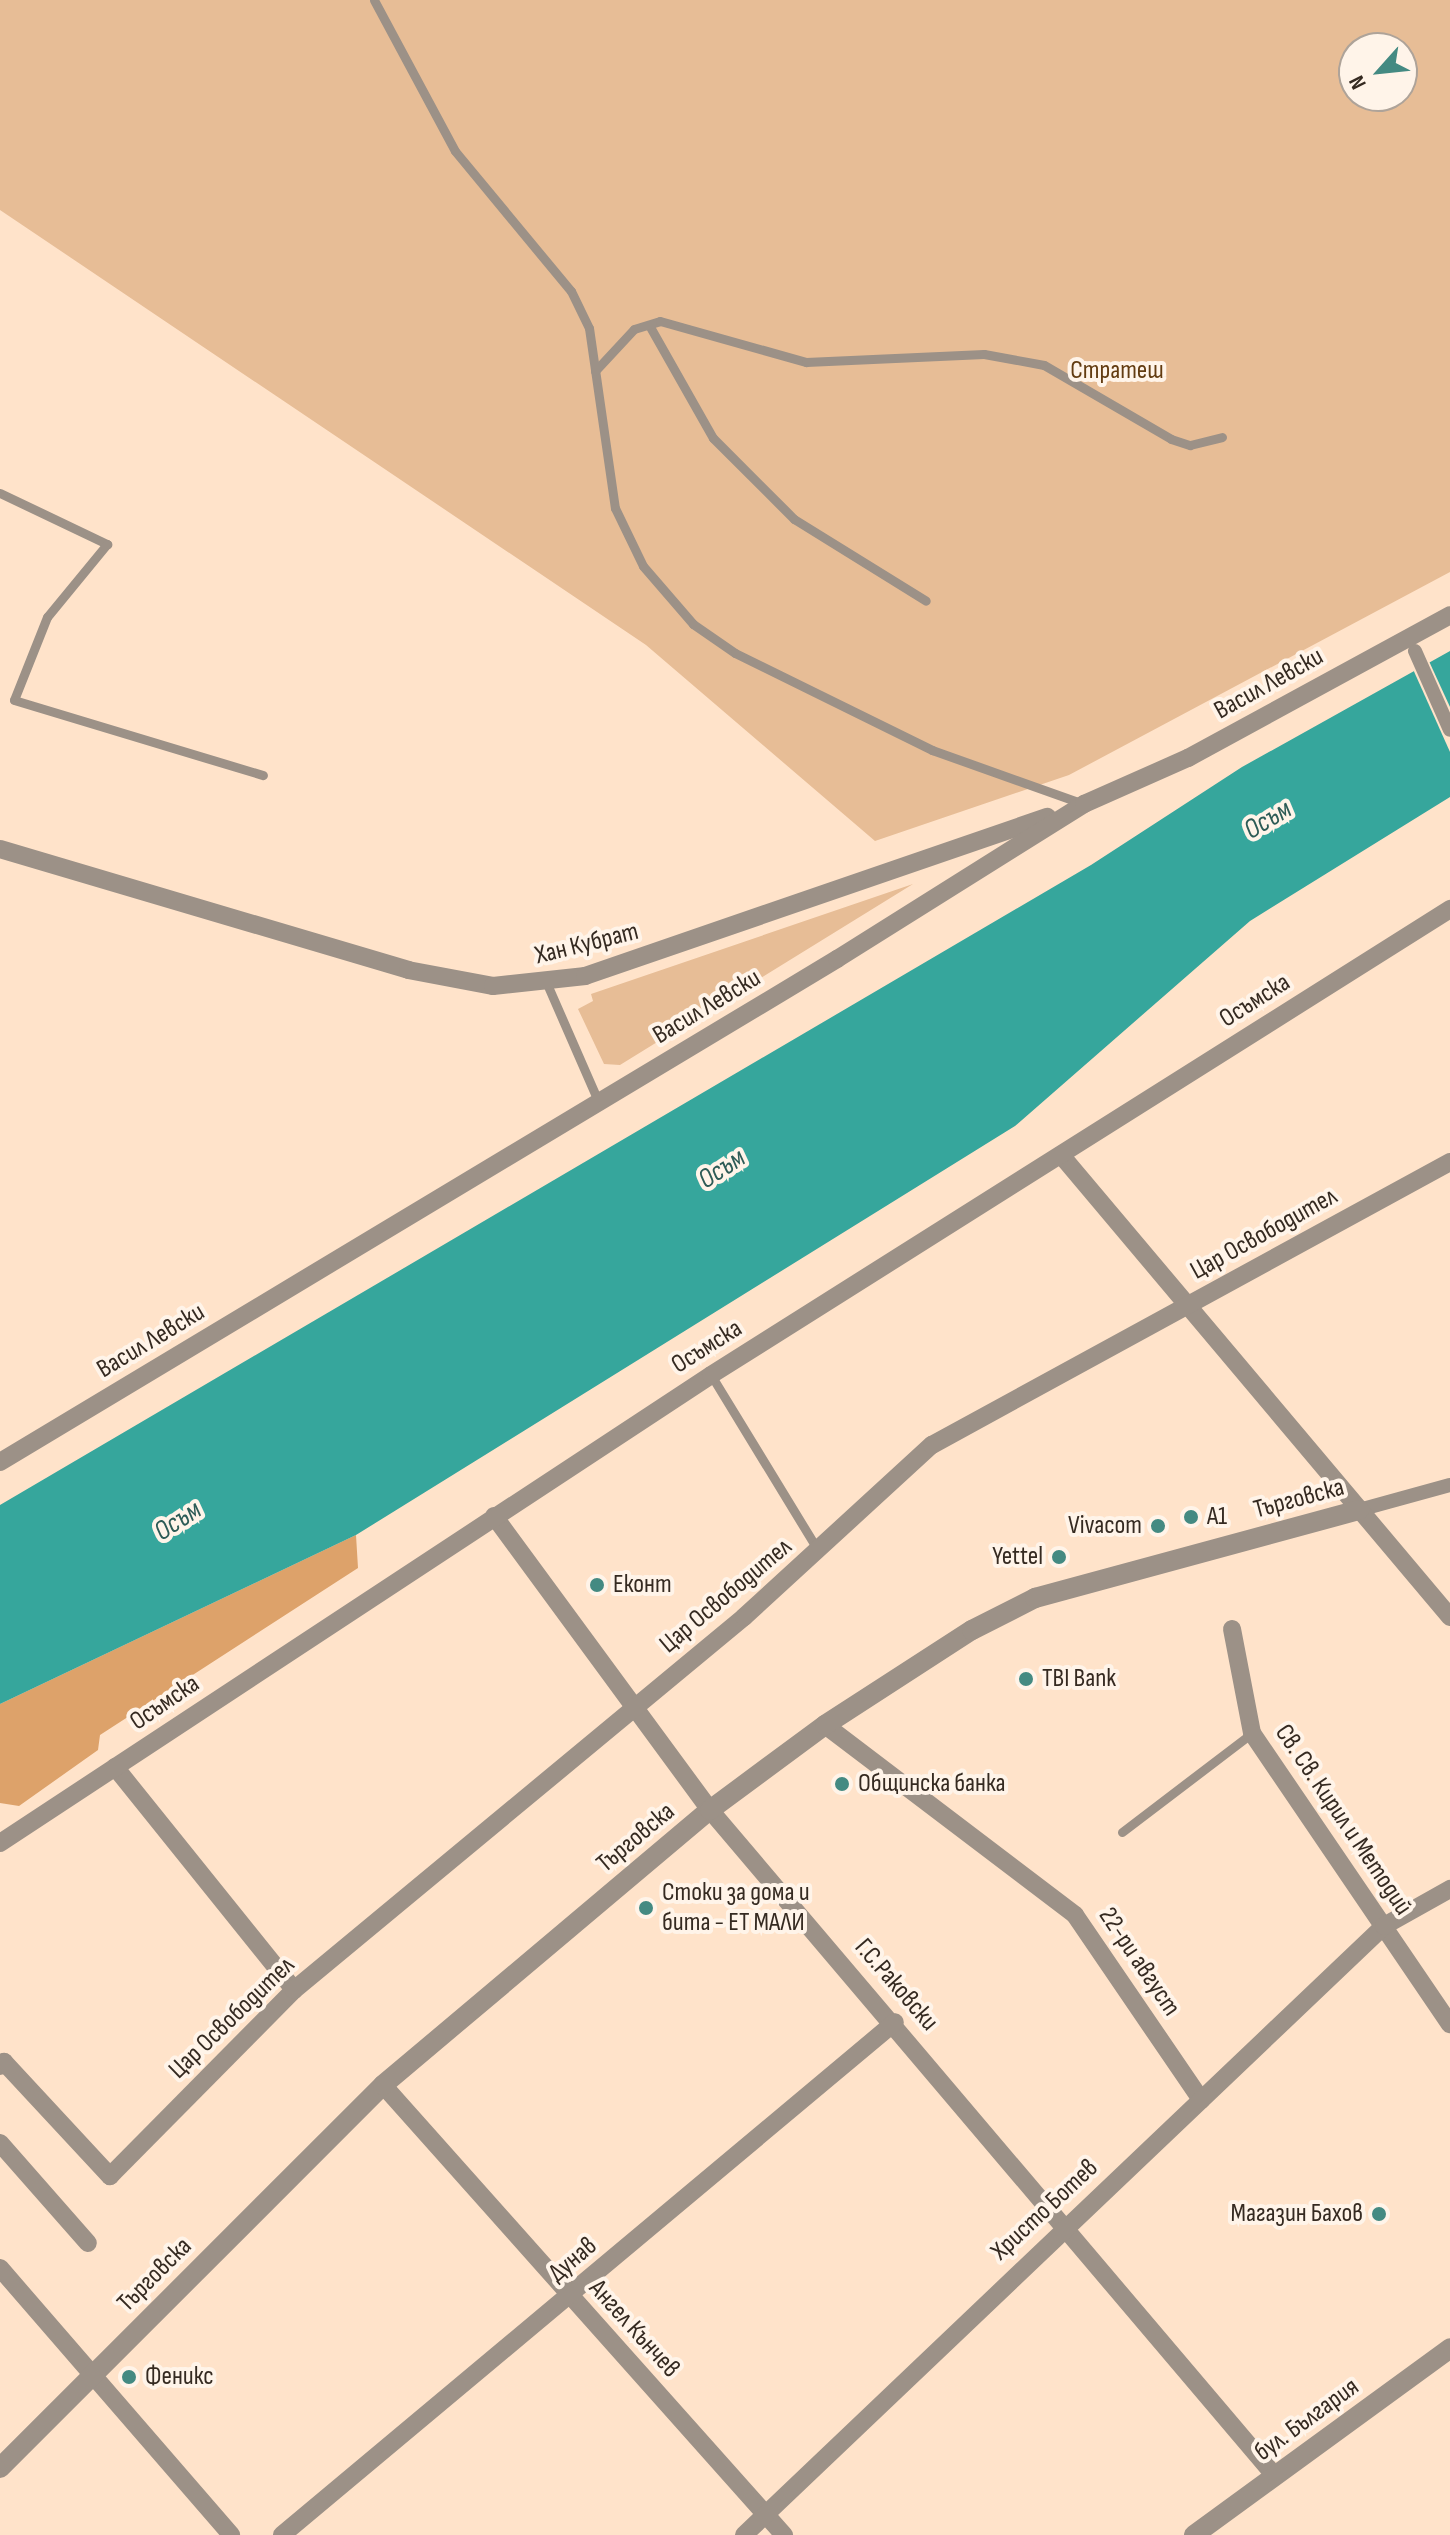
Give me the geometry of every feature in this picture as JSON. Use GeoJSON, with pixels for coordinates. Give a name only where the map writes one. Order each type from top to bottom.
{"type":"FeatureCollection","features":[{"type":"Feature","properties":{"kind":"street","name":"Васил Левски"},"geometry":{"type":"LineString","coordinates":[[0,1462],[599,1103],[1084,804],[1188,758],[1450,615]]}},
{"type":"Feature","properties":{"kind":"street"},"geometry":{"type":"LineString","coordinates":[[1415,651],[1450,730]]}},
{"type":"Feature","properties":{"kind":"street","name":"Хан Кубрат"},"geometry":{"type":"LineString","coordinates":[[0,849],[408,970],[493,986],[547,984],[691,941],[1084,804]]}},
{"type":"Feature","properties":{"kind":"street","name":"Осъмска"},"geometry":{"type":"LineString","coordinates":[[0,1843],[711,1375],[1450,909]]}},
{"type":"Feature","properties":{"kind":"street"},"geometry":{"type":"LineString","coordinates":[[1061,1155],[1185,1306],[1450,1617]]}},
{"type":"Feature","properties":{"kind":"street","name":"Цар Освободител"},"geometry":{"type":"LineString","coordinates":[[0,2066],[4,2062],[110,2176],[294,1990],[744,1617],[819,1552],[932,1445],[1450,1162]]}},
{"type":"Feature","properties":{"kind":"street","name":"Търговска"},"geometry":{"type":"LineString","coordinates":[[0,2468],[383,2085],[710,1810],[825,1725],[972,1630],[1035,1598],[1450,1485]]}},
{"type":"Feature","properties":{"kind":"street","name":"Г.С.Раковски"},"geometry":{"type":"LineString","coordinates":[[494,1516],[710,1810],[895,2022],[1063,2227],[1275,2476]]}},
{"type":"Feature","properties":{"kind":"street","name":"Св. Св. Кирил и Методий"},"geometry":{"type":"LineString","coordinates":[[1232,1629],[1252,1733],[1450,2024]]}},
{"type":"Feature","properties":{"kind":"street","name":"22-ри август"},"geometry":{"type":"LineString","coordinates":[[825,1725],[1075,1915],[1201,2100]]}},
{"type":"Feature","properties":{"kind":"street"},"geometry":{"type":"LineString","coordinates":[[115,1767],[294,1990]]}},
{"type":"Feature","properties":{"kind":"street","name":"Христо Ботев"},"geometry":{"type":"LineString","coordinates":[[744,2535],[1063,2227],[1384,1926],[1450,1889]]}},
{"type":"Feature","properties":{"kind":"street","name":"Дунав"},"geometry":{"type":"LineString","coordinates":[[282,2535],[895,2022]]}},
{"type":"Feature","properties":{"kind":"street","name":"Ангел Кънчев"},"geometry":{"type":"LineString","coordinates":[[383,2085],[784,2535]]}},
{"type":"Feature","properties":{"kind":"street"},"geometry":{"type":"LineString","coordinates":[[0,2143],[88,2243]]}},
{"type":"Feature","properties":{"kind":"street"},"geometry":{"type":"LineString","coordinates":[[0,2268],[231,2535]]}},
{"type":"Feature","properties":{"kind":"street","name":"бул. България"},"geometry":{"type":"LineString","coordinates":[[1194,2535],[1450,2348]]}},
{"type":"Feature","properties":{"kind":"lane"},"geometry":{"type":"LineString","coordinates":[[374,0],[455,151],[571,291],[589,328],[615,508],[643,566],[693,624],[735,653],[932,750],[1084,804]]}},
{"type":"Feature","properties":{"kind":"lane"},"geometry":{"type":"LineString","coordinates":[[595,371],[634,329],[660,321],[806,362],[984,354],[1044,365],[1171,439],[1190,445],[1222,437]]}},
{"type":"Feature","properties":{"kind":"lane"},"geometry":{"type":"LineString","coordinates":[[649,325],[694,411],[723,448],[794,519],[926,601]]}},
{"type":"Feature","properties":{"kind":"lane"},"geometry":{"type":"LineString","coordinates":[[0,493],[107,544],[47,617],[14,700],[263,775]]}},
{"type":"Feature","properties":{"kind":"lane"},"geometry":{"type":"LineString","coordinates":[[547,984],[599,1103]]}},
{"type":"Feature","properties":{"kind":"lane"},"geometry":{"type":"LineString","coordinates":[[711,1375],[819,1552]]}},
{"type":"Feature","properties":{"kind":"lane"},"geometry":{"type":"LineString","coordinates":[[1122,1832],[1252,1733]]}},
{"type":"Feature","properties":{"kind":"green space","name":"Стратеш"},"geometry":{"type":"Polygon","coordinates":[[[0,0],[1450,0],[1450,572],[1069,775],[875,841],[646,645],[0,210],[0,0]]]}},
{"type":"Feature","properties":{"kind":"green space"},"geometry":{"type":"Polygon","coordinates":[[[913,884],[620,1065],[604,1064],[578,1009],[593,1001],[591,994],[913,884]]]}},
{"type":"Feature","properties":{"kind":"shaded area"},"geometry":{"type":"Polygon","coordinates":[[[356,1535],[358,1568],[100,1735],[98,1750],[19,1806],[0,1803],[0,1704],[356,1535]]]}},
{"type":"Feature","properties":{"kind":"water","name":"Осъм"},"geometry":{"type":"Polygon","coordinates":[[[1450,651],[1450,797],[1250,921],[1015,1126],[356,1535],[0,1704],[0,1505],[1091,865],[1242,767],[1450,651]]]}},
{"type":"Feature","properties":{"kind":"pier"},"geometry":{"type":"Polygon","coordinates":[[[1428,659],[1450,707],[1450,752],[1412,667],[1428,659]]]}},
{"type":"Feature","properties":{"kind":"place","name":"A1"},"geometry":{"type":"Point","coordinates":[1191,1517]}},
{"type":"Feature","properties":{"kind":"place","name":"Vivacom"},"geometry":{"type":"Point","coordinates":[1158,1526]}},
{"type":"Feature","properties":{"kind":"place","name":"Yettel"},"geometry":{"type":"Point","coordinates":[1059,1557]}},
{"type":"Feature","properties":{"kind":"place","name":"Еконт"},"geometry":{"type":"Point","coordinates":[597,1585]}},
{"type":"Feature","properties":{"kind":"place","name":"TBI Bank"},"geometry":{"type":"Point","coordinates":[1026,1679]}},
{"type":"Feature","properties":{"kind":"place","name":"Общинска банка"},"geometry":{"type":"Point","coordinates":[842,1784]}},
{"type":"Feature","properties":{"kind":"place","name":"Стоки за дома и бита - ЕТ МАЛИ"},"geometry":{"type":"Point","coordinates":[646,1908]}},
{"type":"Feature","properties":{"kind":"place","name":"Магазин Бахов"},"geometry":{"type":"Point","coordinates":[1379,2214]}},
{"type":"Feature","properties":{"kind":"place","name":"Феникс"},"geometry":{"type":"Point","coordinates":[129,2377]}}]}
